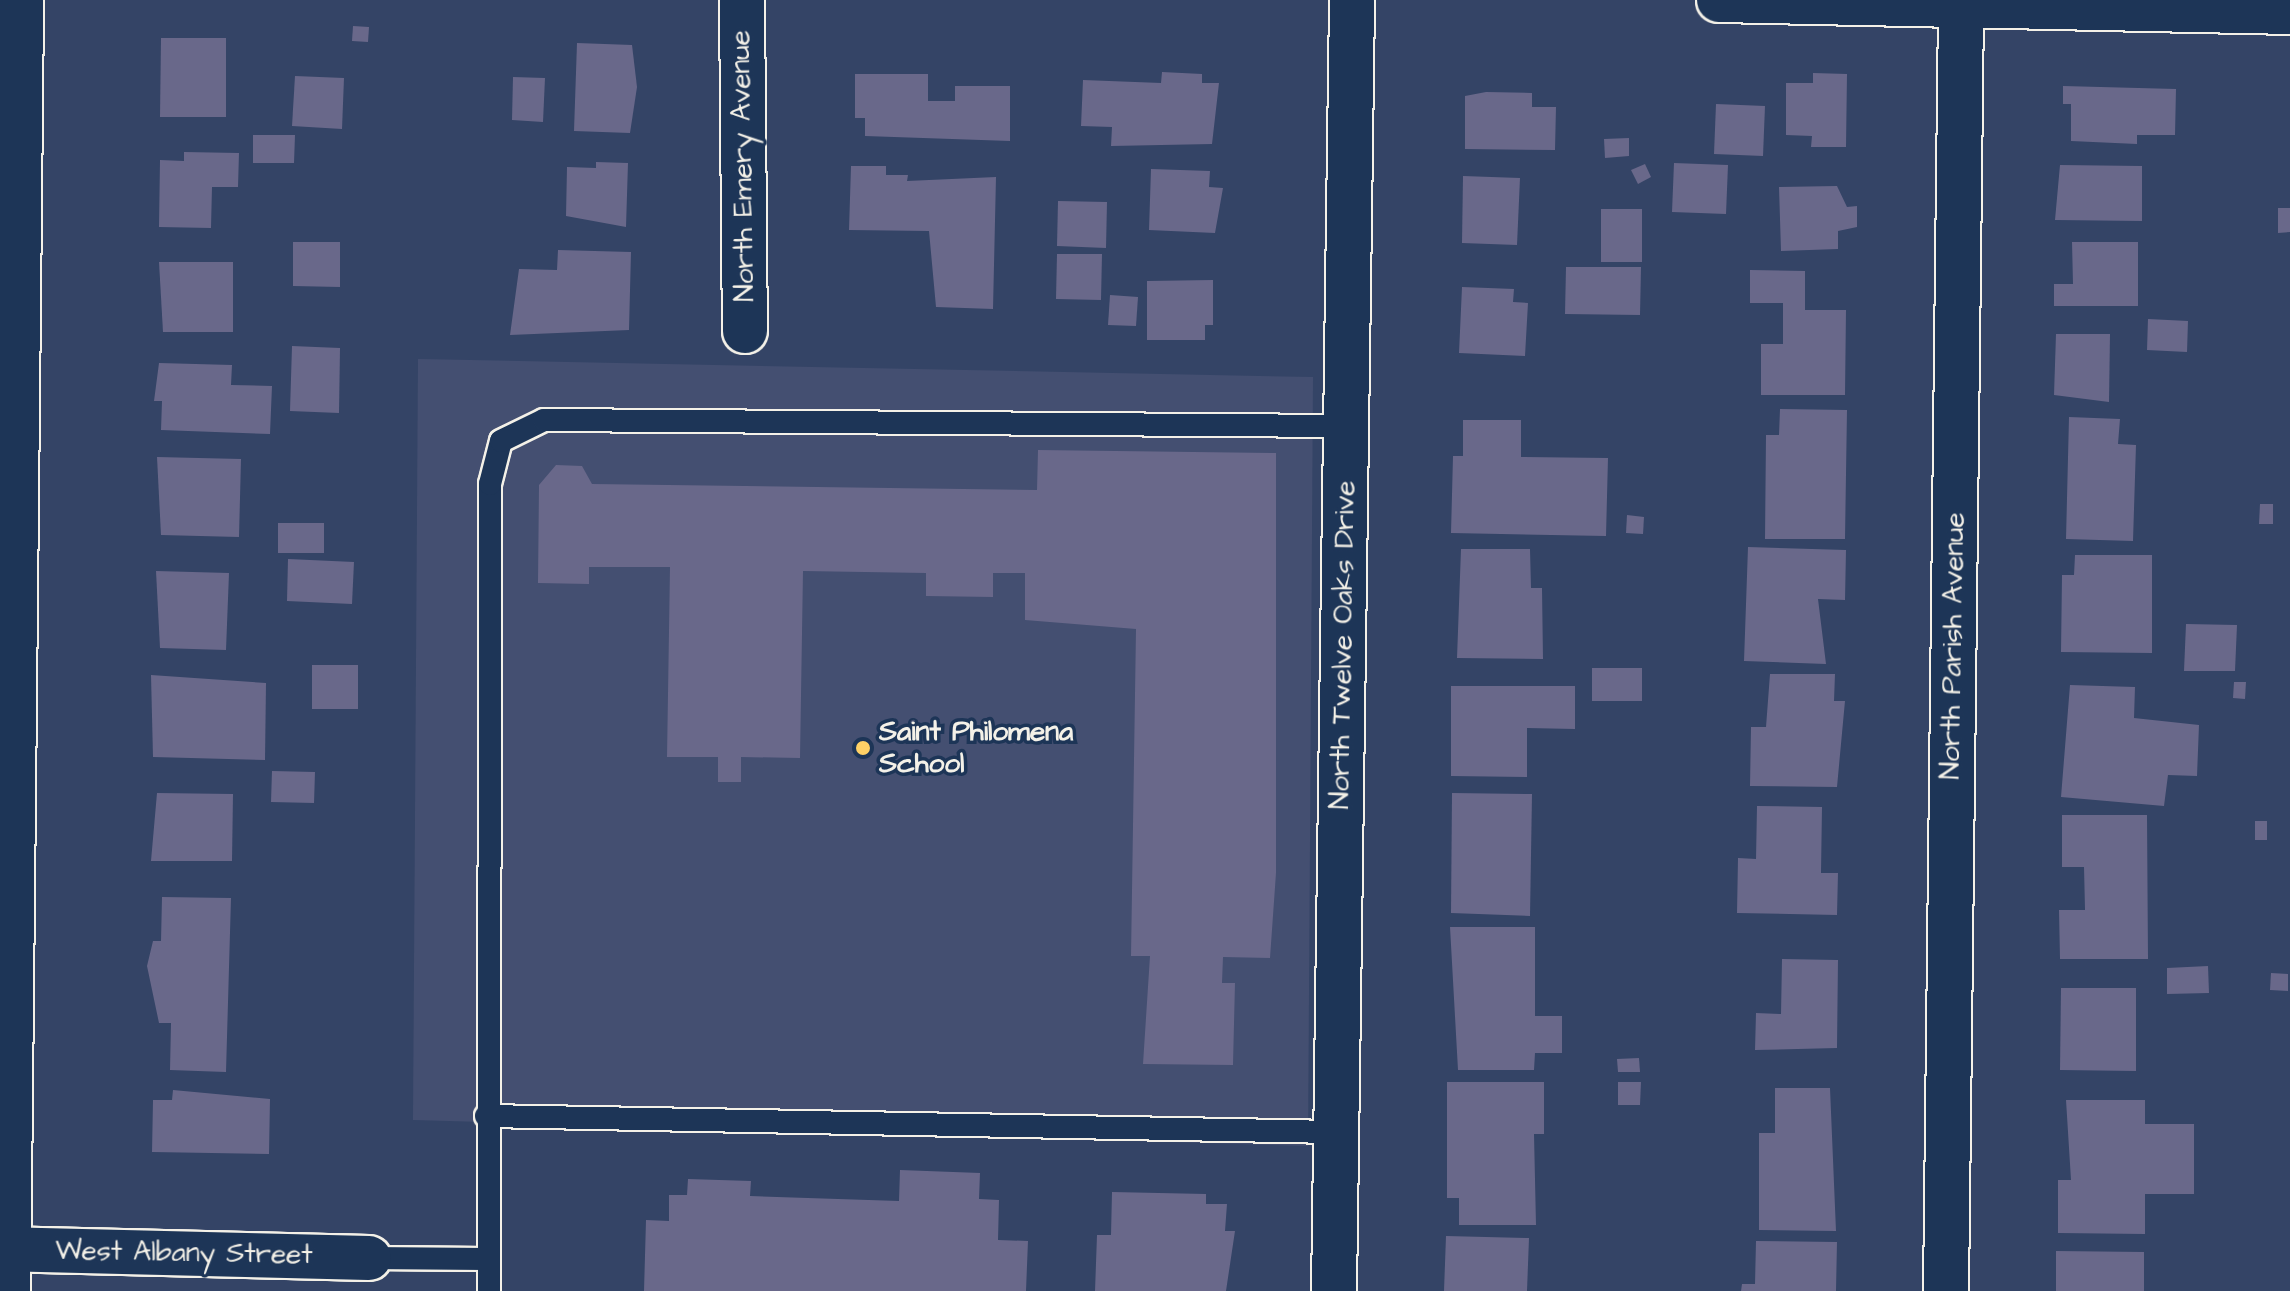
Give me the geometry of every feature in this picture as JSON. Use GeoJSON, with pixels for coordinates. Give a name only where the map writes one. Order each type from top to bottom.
{"type":"FeatureCollection","features":[{"type":"Feature","properties":{"kind":"street"},"geometry":{"type":"LineString","coordinates":[[5,1263],[21,0]]}},
{"type":"Feature","properties":{"kind":"street","name":"North Emery Avenue"},"geometry":{"type":"LineString","coordinates":[[742,0],[745,331]]}},
{"type":"Feature","properties":{"kind":"street","name":"North Twelve Oaks Drive"},"geometry":{"type":"LineString","coordinates":[[1334,1291],[1352,0]]}},
{"type":"Feature","properties":{"kind":"street"},"geometry":{"type":"LineString","coordinates":[[1719,0],[2290,12]]}},
{"type":"Feature","properties":{"kind":"street","name":"North Parish Avenue"},"geometry":{"type":"LineString","coordinates":[[1946,1291],[1961,3]]}},
{"type":"Feature","properties":{"kind":"street","name":"West Albany Street"},"geometry":{"type":"LineString","coordinates":[[5,1263],[369,1258]]}},
{"type":"Feature","properties":{"kind":"lane"},"geometry":{"type":"LineString","coordinates":[[489,1291],[486,1259],[486,1116],[490,484],[501,441],[544,420],[1346,426]]}},
{"type":"Feature","properties":{"kind":"lane"},"geometry":{"type":"LineString","coordinates":[[486,1116],[1336,1132]]}},
{"type":"Feature","properties":{"kind":"lane"},"geometry":{"type":"LineString","coordinates":[[369,1258],[486,1259]]}},
{"type":"Feature","properties":{"kind":"shaded area","name":"Saint Philomena School"},"geometry":{"type":"Polygon","coordinates":[[[418,359],[1313,377],[1308,1146],[413,1120],[418,359]]]}},
{"type":"Feature","properties":{"kind":"building"},"geometry":{"type":"Polygon","coordinates":[[[353,26],[369,27],[368,42],[352,41],[353,26]]]}},
{"type":"Feature","properties":{"kind":"building"},"geometry":{"type":"Polygon","coordinates":[[[161,38],[226,38],[226,117],[160,117],[161,38]]]}},
{"type":"Feature","properties":{"kind":"building"},"geometry":{"type":"Polygon","coordinates":[[[577,43],[632,45],[637,87],[630,133],[574,131],[577,43]]]}},
{"type":"Feature","properties":{"kind":"building"},"geometry":{"type":"Polygon","coordinates":[[[1162,72],[1202,74],[1202,83],[1219,83],[1212,144],[1111,146],[1112,127],[1081,126],[1083,80],[1161,83],[1162,72]]]}},
{"type":"Feature","properties":{"kind":"building"},"geometry":{"type":"Polygon","coordinates":[[[1813,73],[1847,74],[1846,147],[1811,147],[1812,136],[1786,135],[1786,83],[1813,83],[1813,73]]]}},
{"type":"Feature","properties":{"kind":"building"},"geometry":{"type":"Polygon","coordinates":[[[855,74],[928,74],[928,101],[955,101],[955,86],[1010,86],[1010,141],[865,136],[865,118],[855,118],[855,74]]]}},
{"type":"Feature","properties":{"kind":"building"},"geometry":{"type":"Polygon","coordinates":[[[295,76],[344,78],[342,129],[292,126],[295,76]]]}},
{"type":"Feature","properties":{"kind":"building"},"geometry":{"type":"Polygon","coordinates":[[[513,77],[545,78],[543,122],[512,120],[513,77]]]}},
{"type":"Feature","properties":{"kind":"building"},"geometry":{"type":"Polygon","coordinates":[[[2063,86],[2176,89],[2175,135],[2137,135],[2137,144],[2071,141],[2071,104],[2063,104],[2063,86]]]}},
{"type":"Feature","properties":{"kind":"building"},"geometry":{"type":"Polygon","coordinates":[[[1486,92],[1532,93],[1532,107],[1556,107],[1555,150],[1465,149],[1465,96],[1486,92]]]}},
{"type":"Feature","properties":{"kind":"building"},"geometry":{"type":"Polygon","coordinates":[[[1716,104],[1765,106],[1763,156],[1714,154],[1716,104]]]}},
{"type":"Feature","properties":{"kind":"building"},"geometry":{"type":"Polygon","coordinates":[[[253,135],[295,135],[294,163],[253,163],[253,135]]]}},
{"type":"Feature","properties":{"kind":"building"},"geometry":{"type":"Polygon","coordinates":[[[1629,138],[1629,156],[1605,158],[1604,139],[1629,138]]]}},
{"type":"Feature","properties":{"kind":"building"},"geometry":{"type":"Polygon","coordinates":[[[184,152],[239,153],[238,187],[212,187],[211,228],[159,227],[160,160],[184,161],[184,152]]]}},
{"type":"Feature","properties":{"kind":"building"},"geometry":{"type":"Polygon","coordinates":[[[596,162],[628,163],[626,227],[566,216],[567,167],[596,168],[596,162]]]}},
{"type":"Feature","properties":{"kind":"building"},"geometry":{"type":"Polygon","coordinates":[[[1674,163],[1728,165],[1726,214],[1672,212],[1674,163]]]}},
{"type":"Feature","properties":{"kind":"building"},"geometry":{"type":"Polygon","coordinates":[[[1645,164],[1651,177],[1638,184],[1631,170],[1645,164]]]}},
{"type":"Feature","properties":{"kind":"building"},"geometry":{"type":"Polygon","coordinates":[[[2060,165],[2142,166],[2142,221],[2055,220],[2060,165]]]}},
{"type":"Feature","properties":{"kind":"building"},"geometry":{"type":"Polygon","coordinates":[[[851,166],[886,166],[886,175],[908,175],[907,181],[996,177],[993,309],[936,307],[929,231],[849,230],[851,166]]]}},
{"type":"Feature","properties":{"kind":"building"},"geometry":{"type":"Polygon","coordinates":[[[1151,169],[1210,171],[1209,187],[1223,188],[1215,233],[1149,230],[1151,169]]]}},
{"type":"Feature","properties":{"kind":"building"},"geometry":{"type":"Polygon","coordinates":[[[1463,176],[1520,178],[1517,245],[1462,243],[1463,176]]]}},
{"type":"Feature","properties":{"kind":"building"},"geometry":{"type":"Polygon","coordinates":[[[1837,186],[1847,207],[1857,206],[1857,227],[1838,231],[1838,249],[1781,251],[1779,187],[1837,186]]]}},
{"type":"Feature","properties":{"kind":"building"},"geometry":{"type":"Polygon","coordinates":[[[1058,201],[1107,202],[1106,248],[1057,246],[1058,201]]]}},
{"type":"Feature","properties":{"kind":"building"},"geometry":{"type":"Polygon","coordinates":[[[2278,208],[2290,208],[2290,232],[2278,233],[2278,208]]]}},
{"type":"Feature","properties":{"kind":"building"},"geometry":{"type":"Polygon","coordinates":[[[1601,209],[1642,209],[1642,262],[1601,262],[1601,209]]]}},
{"type":"Feature","properties":{"kind":"building"},"geometry":{"type":"Polygon","coordinates":[[[293,242],[340,242],[340,287],[293,286],[293,242]]]}},
{"type":"Feature","properties":{"kind":"building"},"geometry":{"type":"Polygon","coordinates":[[[2072,242],[2138,242],[2138,306],[2054,306],[2054,284],[2073,284],[2072,242]]]}},
{"type":"Feature","properties":{"kind":"building"},"geometry":{"type":"Polygon","coordinates":[[[558,250],[631,252],[629,330],[510,335],[519,269],[557,270],[558,250]]]}},
{"type":"Feature","properties":{"kind":"building"},"geometry":{"type":"Polygon","coordinates":[[[1057,254],[1102,254],[1101,300],[1056,299],[1057,254]]]}},
{"type":"Feature","properties":{"kind":"building"},"geometry":{"type":"Polygon","coordinates":[[[159,262],[233,262],[233,332],[163,332],[159,262]]]}},
{"type":"Feature","properties":{"kind":"building"},"geometry":{"type":"Polygon","coordinates":[[[1566,267],[1641,267],[1640,315],[1565,314],[1566,267]]]}},
{"type":"Feature","properties":{"kind":"building"},"geometry":{"type":"Polygon","coordinates":[[[1750,270],[1805,271],[1805,310],[1846,310],[1845,395],[1761,395],[1761,344],[1783,344],[1783,303],[1750,303],[1750,270]]]}},
{"type":"Feature","properties":{"kind":"building"},"geometry":{"type":"Polygon","coordinates":[[[1213,280],[1213,325],[1205,325],[1205,340],[1147,340],[1147,281],[1213,280]]]}},
{"type":"Feature","properties":{"kind":"building"},"geometry":{"type":"Polygon","coordinates":[[[1462,287],[1514,289],[1513,302],[1528,303],[1525,356],[1459,353],[1462,287]]]}},
{"type":"Feature","properties":{"kind":"building"},"geometry":{"type":"Polygon","coordinates":[[[1110,295],[1138,297],[1136,326],[1108,325],[1110,295]]]}},
{"type":"Feature","properties":{"kind":"building"},"geometry":{"type":"Polygon","coordinates":[[[2148,319],[2188,321],[2187,352],[2147,350],[2148,319]]]}},
{"type":"Feature","properties":{"kind":"building"},"geometry":{"type":"Polygon","coordinates":[[[2056,334],[2110,334],[2109,402],[2054,395],[2056,334]]]}},
{"type":"Feature","properties":{"kind":"building"},"geometry":{"type":"Polygon","coordinates":[[[292,346],[340,348],[339,413],[290,411],[292,346]]]}},
{"type":"Feature","properties":{"kind":"building"},"geometry":{"type":"Polygon","coordinates":[[[159,363],[232,365],[231,385],[272,386],[270,434],[161,430],[162,401],[154,401],[159,363]]]}},
{"type":"Feature","properties":{"kind":"building"},"geometry":{"type":"Polygon","coordinates":[[[1780,409],[1847,410],[1845,539],[1765,539],[1766,435],[1779,435],[1780,409]]]}},
{"type":"Feature","properties":{"kind":"building"},"geometry":{"type":"Polygon","coordinates":[[[2069,417],[2120,419],[2118,444],[2136,445],[2133,541],[2066,539],[2069,417]]]}},
{"type":"Feature","properties":{"kind":"building"},"geometry":{"type":"Polygon","coordinates":[[[1463,420],[1521,420],[1521,457],[1608,458],[1606,536],[1451,533],[1453,456],[1463,456],[1463,420]]]}},
{"type":"Feature","properties":{"kind":"building"},"geometry":{"type":"Polygon","coordinates":[[[1038,450],[1276,453],[1276,873],[1270,958],[1223,957],[1222,983],[1235,983],[1233,1065],[1143,1064],[1150,956],[1131,956],[1136,629],[1025,620],[1025,573],[993,573],[993,597],[926,596],[926,573],[803,571],[800,758],[741,757],[741,782],[718,782],[718,757],[667,757],[670,567],[589,567],[589,584],[538,583],[539,485],[556,465],[582,466],[592,484],[1037,490],[1038,450]]]}},
{"type":"Feature","properties":{"kind":"building"},"geometry":{"type":"Polygon","coordinates":[[[157,457],[241,459],[239,537],[161,535],[157,457]]]}},
{"type":"Feature","properties":{"kind":"building"},"geometry":{"type":"Polygon","coordinates":[[[2260,504],[2273,504],[2273,524],[2259,524],[2260,504]]]}},
{"type":"Feature","properties":{"kind":"building"},"geometry":{"type":"Polygon","coordinates":[[[1627,515],[1644,517],[1643,534],[1626,533],[1627,515]]]}},
{"type":"Feature","properties":{"kind":"building"},"geometry":{"type":"Polygon","coordinates":[[[278,523],[324,523],[324,553],[278,553],[278,523]]]}},
{"type":"Feature","properties":{"kind":"building"},"geometry":{"type":"Polygon","coordinates":[[[1748,547],[1846,550],[1845,600],[1818,599],[1826,664],[1744,661],[1748,547]]]}},
{"type":"Feature","properties":{"kind":"building"},"geometry":{"type":"Polygon","coordinates":[[[1461,549],[1530,549],[1531,588],[1542,588],[1543,659],[1457,658],[1461,549]]]}},
{"type":"Feature","properties":{"kind":"building"},"geometry":{"type":"Polygon","coordinates":[[[2075,555],[2152,555],[2152,653],[2061,652],[2062,575],[2074,575],[2075,555]]]}},
{"type":"Feature","properties":{"kind":"building"},"geometry":{"type":"Polygon","coordinates":[[[288,559],[354,562],[352,604],[287,601],[288,559]]]}},
{"type":"Feature","properties":{"kind":"building"},"geometry":{"type":"Polygon","coordinates":[[[156,571],[229,573],[226,650],[160,648],[156,571]]]}},
{"type":"Feature","properties":{"kind":"building"},"geometry":{"type":"Polygon","coordinates":[[[2186,624],[2237,625],[2235,671],[2184,671],[2186,624]]]}},
{"type":"Feature","properties":{"kind":"building"},"geometry":{"type":"Polygon","coordinates":[[[312,665],[358,665],[358,709],[312,709],[312,665]]]}},
{"type":"Feature","properties":{"kind":"building"},"geometry":{"type":"Polygon","coordinates":[[[1592,668],[1642,668],[1642,701],[1592,701],[1592,668]]]}},
{"type":"Feature","properties":{"kind":"building"},"geometry":{"type":"Polygon","coordinates":[[[1770,674],[1835,674],[1834,701],[1845,701],[1837,787],[1750,786],[1751,727],[1766,727],[1770,674]]]}},
{"type":"Feature","properties":{"kind":"building"},"geometry":{"type":"Polygon","coordinates":[[[151,675],[266,683],[265,760],[153,757],[151,675]]]}},
{"type":"Feature","properties":{"kind":"building"},"geometry":{"type":"Polygon","coordinates":[[[2234,682],[2246,682],[2245,699],[2233,698],[2234,682]]]}},
{"type":"Feature","properties":{"kind":"building"},"geometry":{"type":"Polygon","coordinates":[[[2070,685],[2135,687],[2134,718],[2199,725],[2197,776],[2168,775],[2164,806],[2061,797],[2070,685]]]}},
{"type":"Feature","properties":{"kind":"building"},"geometry":{"type":"Polygon","coordinates":[[[1451,686],[1575,686],[1575,729],[1527,728],[1527,777],[1451,776],[1451,686]]]}},
{"type":"Feature","properties":{"kind":"building"},"geometry":{"type":"Polygon","coordinates":[[[272,771],[315,772],[314,803],[271,802],[272,771]]]}},
{"type":"Feature","properties":{"kind":"building"},"geometry":{"type":"Polygon","coordinates":[[[157,793],[233,794],[232,861],[151,861],[157,793]]]}},
{"type":"Feature","properties":{"kind":"building"},"geometry":{"type":"Polygon","coordinates":[[[1452,793],[1532,794],[1530,916],[1451,913],[1452,793]]]}},
{"type":"Feature","properties":{"kind":"building"},"geometry":{"type":"Polygon","coordinates":[[[1757,806],[1822,807],[1821,873],[1838,873],[1837,915],[1737,913],[1738,858],[1756,859],[1757,806]]]}},
{"type":"Feature","properties":{"kind":"building"},"geometry":{"type":"Polygon","coordinates":[[[2062,815],[2147,815],[2148,959],[2060,959],[2059,910],[2085,910],[2084,867],[2062,867],[2062,815]]]}},
{"type":"Feature","properties":{"kind":"building"},"geometry":{"type":"Polygon","coordinates":[[[2255,821],[2267,821],[2267,840],[2255,840],[2255,821]]]}},
{"type":"Feature","properties":{"kind":"building"},"geometry":{"type":"Polygon","coordinates":[[[162,897],[231,898],[226,1072],[170,1070],[171,1023],[159,1023],[147,966],[153,941],[161,941],[162,897]]]}},
{"type":"Feature","properties":{"kind":"building"},"geometry":{"type":"Polygon","coordinates":[[[1450,927],[1535,927],[1535,1016],[1562,1016],[1562,1053],[1535,1053],[1534,1070],[1458,1070],[1450,927]]]}},
{"type":"Feature","properties":{"kind":"building"},"geometry":{"type":"Polygon","coordinates":[[[1782,959],[1838,960],[1837,1048],[1755,1050],[1756,1013],[1781,1014],[1782,959]]]}},
{"type":"Feature","properties":{"kind":"building"},"geometry":{"type":"Polygon","coordinates":[[[2208,966],[2209,993],[2167,994],[2167,968],[2208,966]]]}},
{"type":"Feature","properties":{"kind":"building"},"geometry":{"type":"Polygon","coordinates":[[[2271,973],[2288,974],[2288,991],[2270,990],[2271,973]]]}},
{"type":"Feature","properties":{"kind":"building"},"geometry":{"type":"Polygon","coordinates":[[[2061,988],[2136,988],[2136,1071],[2060,1070],[2061,988]]]}},
{"type":"Feature","properties":{"kind":"building"},"geometry":{"type":"Polygon","coordinates":[[[1639,1058],[1640,1072],[1618,1072],[1617,1059],[1639,1058]]]}},
{"type":"Feature","properties":{"kind":"building"},"geometry":{"type":"Polygon","coordinates":[[[1447,1082],[1544,1082],[1544,1134],[1534,1134],[1536,1225],[1459,1225],[1459,1198],[1447,1198],[1447,1082]]]}},
{"type":"Feature","properties":{"kind":"building"},"geometry":{"type":"Polygon","coordinates":[[[1618,1082],[1641,1082],[1640,1105],[1618,1105],[1618,1082]]]}},
{"type":"Feature","properties":{"kind":"building"},"geometry":{"type":"Polygon","coordinates":[[[1775,1088],[1830,1088],[1836,1231],[1759,1230],[1759,1133],[1775,1133],[1775,1088]]]}},
{"type":"Feature","properties":{"kind":"building"},"geometry":{"type":"Polygon","coordinates":[[[173,1090],[270,1099],[269,1154],[152,1152],[153,1100],[172,1100],[173,1090]]]}},
{"type":"Feature","properties":{"kind":"building"},"geometry":{"type":"Polygon","coordinates":[[[2066,1100],[2145,1100],[2145,1124],[2194,1124],[2194,1194],[2145,1194],[2145,1234],[2058,1233],[2058,1180],[2071,1180],[2066,1100]]]}},
{"type":"Feature","properties":{"kind":"building"},"geometry":{"type":"Polygon","coordinates":[[[900,1170],[980,1173],[979,1199],[999,1200],[998,1240],[1028,1241],[1026,1291],[644,1291],[646,1220],[669,1221],[669,1195],[687,1195],[688,1179],[751,1181],[750,1196],[899,1201],[900,1170]]]}},
{"type":"Feature","properties":{"kind":"building"},"geometry":{"type":"Polygon","coordinates":[[[1112,1192],[1206,1194],[1206,1204],[1227,1204],[1225,1231],[1235,1231],[1226,1291],[1095,1291],[1097,1235],[1111,1235],[1112,1192]]]}},
{"type":"Feature","properties":{"kind":"building"},"geometry":{"type":"Polygon","coordinates":[[[1446,1236],[1529,1238],[1527,1291],[1444,1291],[1446,1236]]]}},
{"type":"Feature","properties":{"kind":"building"},"geometry":{"type":"Polygon","coordinates":[[[1756,1241],[1837,1242],[1836,1291],[1741,1291],[1742,1284],[1755,1284],[1756,1241]]]}},
{"type":"Feature","properties":{"kind":"building"},"geometry":{"type":"Polygon","coordinates":[[[2056,1251],[2144,1252],[2144,1291],[2056,1291],[2056,1251]]]}},
{"type":"Feature","properties":{"kind":"place","name":"Saint Philomena School"},"geometry":{"type":"Point","coordinates":[863,748]}}]}
